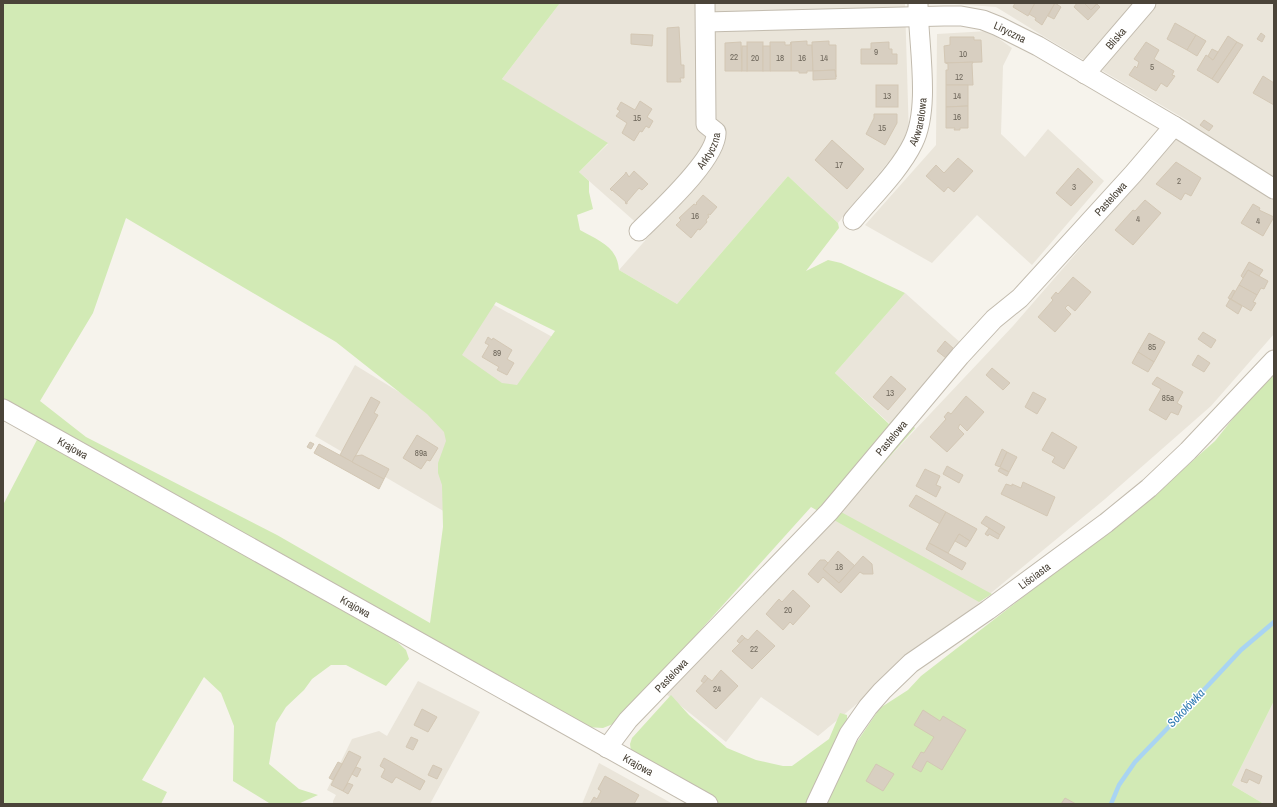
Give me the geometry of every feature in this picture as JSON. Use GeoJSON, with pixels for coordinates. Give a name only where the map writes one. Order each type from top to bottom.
{"type":"FeatureCollection","features":[{"type":"Feature","properties":{"kind":"street","name":"Arktyczna"},"geometry":{"type":"LineString","coordinates":[[639,231],[695,174],[704,161],[716,138],[716,132],[706,124],[705,3]]}},
{"type":"Feature","properties":{"kind":"street","name":"Bliska"},"geometry":{"type":"LineString","coordinates":[[1085,74],[1146,3]]}},
{"type":"Feature","properties":{"kind":"street","name":"Liryczna"},"geometry":{"type":"LineString","coordinates":[[706,22],[918,10],[984,20],[1038,46],[1174,126],[1274,189]]}},
{"type":"Feature","properties":{"kind":"street","name":"Akwarelowa"},"geometry":{"type":"LineString","coordinates":[[853,220],[903,161],[914,142],[920,115],[922,96],[918,10]]}},
{"type":"Feature","properties":{"kind":"street","name":"Pastelowa"},"geometry":{"type":"LineString","coordinates":[[607,748],[628,720],[829,512],[960,356],[994,319],[1020,298],[1133,174],[1174,126]]}},
{"type":"Feature","properties":{"kind":"street","name":"Liściasta"},"geometry":{"type":"LineString","coordinates":[[816,804],[849,734],[868,707],[882,691],[911,663],[988,610],[1106,523],[1149,488],[1188,451],[1274,360]]}},
{"type":"Feature","properties":{"kind":"street","name":"Krajowa"},"geometry":{"type":"LineString","coordinates":[[3,410],[708,804]]}},
{"type":"Feature","properties":{"kind":"shaded area"},"geometry":{"type":"Polygon","coordinates":[[[560,3],[940,3],[905,4],[909,137],[838,223],[788,176],[677,304],[619,270],[650,235],[579,172],[608,144],[502,79],[560,3]]]}},
{"type":"Feature","properties":{"kind":"shaded area"},"geometry":{"type":"Polygon","coordinates":[[[940,3],[1274,3],[1274,334],[1211,406],[1105,499],[818,736],[761,697],[726,742],[666,694],[1013,326],[1190,122],[996,7],[940,3]]]}},
{"type":"Feature","properties":{"kind":"shaded area"},"geometry":{"type":"Polygon","coordinates":[[[988,31],[1012,48],[1003,66],[1001,134],[1025,157],[1048,129],[1104,181],[1032,265],[977,215],[932,263],[865,225],[936,145],[937,34],[988,31]]]}},
{"type":"Feature","properties":{"kind":"shaded area"},"geometry":{"type":"Polygon","coordinates":[[[905,293],[963,345],[890,424],[835,373],[905,293]]]}},
{"type":"Feature","properties":{"kind":"shaded area"},"geometry":{"type":"Polygon","coordinates":[[[476,295],[567,345],[521,419],[436,361],[476,295]]]}},
{"type":"Feature","properties":{"kind":"shaded area"},"geometry":{"type":"Polygon","coordinates":[[[355,365],[507,458],[464,523],[315,436],[355,365]]]}},
{"type":"Feature","properties":{"kind":"shaded area"},"geometry":{"type":"Polygon","coordinates":[[[418,681],[480,712],[430,804],[333,804],[336,795],[327,790],[352,739],[379,731],[387,736],[418,681]]]}},
{"type":"Feature","properties":{"kind":"shaded area"},"geometry":{"type":"Polygon","coordinates":[[[1274,701],[1274,804],[1264,804],[1232,785],[1274,701]]]}},
{"type":"Feature","properties":{"kind":"shaded area"},"geometry":{"type":"Polygon","coordinates":[[[599,763],[673,804],[582,804],[599,763]]]}},
{"type":"Feature","properties":{"kind":"green space"},"geometry":{"type":"Polygon","coordinates":[[[3,3],[560,3],[502,79],[608,143],[579,172],[589,181],[589,192],[593,209],[577,215],[580,230],[600,241],[611,250],[618,262],[619,270],[677,304],[788,176],[838,223],[839,228],[806,271],[828,260],[841,263],[905,293],[835,373],[889,424],[900,412],[915,428],[841,512],[992,594],[979,602],[811,507],[618,722],[603,728],[586,727],[3,406],[3,3]],[[126,218],[93,313],[40,401],[86,437],[277,535],[430,623],[443,527],[442,485],[438,473],[438,463],[446,441],[444,432],[427,414],[336,342],[126,218]],[[496,302],[462,355],[502,383],[517,385],[555,331],[496,302]]]}},
{"type":"Feature","properties":{"kind":"green space"},"geometry":{"type":"Polygon","coordinates":[[[1274,367],[1274,701],[1232,785],[1264,804],[824,804],[846,758],[880,708],[908,690],[921,676],[1146,502],[1215,441],[1274,367]]]}},
{"type":"Feature","properties":{"kind":"green space"},"geometry":{"type":"Polygon","coordinates":[[[40,434],[373,620],[406,650],[409,659],[386,686],[346,665],[331,665],[312,679],[304,690],[286,707],[276,723],[269,764],[299,789],[318,795],[298,804],[269,804],[233,781],[234,726],[221,693],[204,677],[142,780],[167,792],[161,804],[3,804],[3,505],[40,434]]]}},
{"type":"Feature","properties":{"kind":"green space"},"geometry":{"type":"Polygon","coordinates":[[[671,695],[689,715],[727,748],[756,760],[783,766],[792,766],[829,739],[840,713],[847,715],[847,721],[808,804],[719,804],[686,786],[631,751],[630,744],[632,738],[671,695]]]}},
{"type":"Feature","properties":{"kind":"building"},"geometry":{"type":"Polygon","coordinates":[[[1015,3],[1035,3],[1028,16],[1013,7],[1015,3]]]}},
{"type":"Feature","properties":{"kind":"building"},"geometry":{"type":"Polygon","coordinates":[[[1035,3],[1055,3],[1042,25],[1035,20],[1036,18],[1029,14],[1035,3]]]}},
{"type":"Feature","properties":{"kind":"building"},"geometry":{"type":"Polygon","coordinates":[[[1055,3],[1061,7],[1054,19],[1048,16],[1055,3]]]}},
{"type":"Feature","properties":{"kind":"building"},"geometry":{"type":"Polygon","coordinates":[[[1077,3],[1084,3],[1091,10],[1097,4],[1100,7],[1088,20],[1074,7],[1077,3]]]}},
{"type":"Feature","properties":{"kind":"building"},"geometry":{"type":"Polygon","coordinates":[[[1084,3],[1097,3],[1091,10],[1084,3]]]}},
{"type":"Feature","properties":{"kind":"building"},"geometry":{"type":"Polygon","coordinates":[[[1175,23],[1196,35],[1187,50],[1167,39],[1175,23]]]}},
{"type":"Feature","properties":{"kind":"building"},"geometry":{"type":"Polygon","coordinates":[[[679,27],[681,65],[684,65],[684,78],[680,78],[681,82],[667,82],[667,28],[679,27]]]}},
{"type":"Feature","properties":{"kind":"building"},"geometry":{"type":"Polygon","coordinates":[[[1261,33],[1265,36],[1262,42],[1257,39],[1261,33]]]}},
{"type":"Feature","properties":{"kind":"building"},"geometry":{"type":"Polygon","coordinates":[[[631,34],[653,35],[652,46],[631,44],[631,34]]]}},
{"type":"Feature","properties":{"kind":"building"},"geometry":{"type":"Polygon","coordinates":[[[1196,35],[1206,41],[1197,56],[1187,50],[1196,35]]]}},
{"type":"Feature","properties":{"kind":"building"},"geometry":{"type":"Polygon","coordinates":[[[1228,36],[1237,42],[1212,79],[1197,70],[1206,55],[1213,60],[1228,36]]]}},
{"type":"Feature","properties":{"kind":"building"},"geometry":{"type":"Polygon","coordinates":[[[950,37],[974,37],[974,40],[981,40],[982,62],[945,63],[944,46],[950,45],[950,37]]]}},
{"type":"Feature","properties":{"kind":"building"},"geometry":{"type":"Polygon","coordinates":[[[807,41],[807,45],[812,45],[813,71],[799,73],[799,71],[791,71],[791,42],[807,41]]]}},
{"type":"Feature","properties":{"kind":"building"},"geometry":{"type":"Polygon","coordinates":[[[829,41],[829,45],[836,45],[836,77],[835,70],[813,71],[812,42],[829,41]]]}},
{"type":"Feature","properties":{"kind":"building"},"geometry":{"type":"Polygon","coordinates":[[[741,42],[742,71],[725,71],[725,43],[741,42]]]}},
{"type":"Feature","properties":{"kind":"building"},"geometry":{"type":"Polygon","coordinates":[[[747,42],[763,42],[763,71],[747,71],[747,42]]]}},
{"type":"Feature","properties":{"kind":"building"},"geometry":{"type":"Polygon","coordinates":[[[770,42],[785,42],[785,45],[790,45],[791,42],[791,71],[770,71],[770,42]]]}},
{"type":"Feature","properties":{"kind":"building"},"geometry":{"type":"Polygon","coordinates":[[[889,42],[889,49],[892,49],[892,54],[897,54],[897,64],[861,64],[861,49],[871,49],[871,43],[889,42]]]}},
{"type":"Feature","properties":{"kind":"building"},"geometry":{"type":"Polygon","coordinates":[[[1146,42],[1159,50],[1154,59],[1174,71],[1172,75],[1175,76],[1167,87],[1161,83],[1156,91],[1129,75],[1135,66],[1137,68],[1139,62],[1134,59],[1146,42]]]}},
{"type":"Feature","properties":{"kind":"building"},"geometry":{"type":"Polygon","coordinates":[[[1237,42],[1243,45],[1218,83],[1212,79],[1237,42]]]}},
{"type":"Feature","properties":{"kind":"building"},"geometry":{"type":"Polygon","coordinates":[[[742,46],[747,46],[747,71],[742,71],[742,46]]]}},
{"type":"Feature","properties":{"kind":"building"},"geometry":{"type":"Polygon","coordinates":[[[763,46],[770,46],[770,71],[763,71],[763,46]]]}},
{"type":"Feature","properties":{"kind":"building"},"geometry":{"type":"Polygon","coordinates":[[[1212,49],[1218,52],[1213,60],[1208,56],[1212,49]]]}},
{"type":"Feature","properties":{"kind":"building"},"geometry":{"type":"Polygon","coordinates":[[[973,62],[973,85],[946,85],[946,70],[948,70],[948,64],[946,63],[973,62]]]}},
{"type":"Feature","properties":{"kind":"building"},"geometry":{"type":"Polygon","coordinates":[[[835,70],[836,79],[813,80],[813,71],[835,70]]]}},
{"type":"Feature","properties":{"kind":"building"},"geometry":{"type":"Polygon","coordinates":[[[1263,76],[1274,83],[1274,105],[1253,93],[1263,76]]]}},
{"type":"Feature","properties":{"kind":"building"},"geometry":{"type":"Polygon","coordinates":[[[876,85],[898,85],[898,107],[876,107],[876,85]]]}},
{"type":"Feature","properties":{"kind":"building"},"geometry":{"type":"Polygon","coordinates":[[[946,85],[968,85],[968,106],[946,107],[946,85]]]}},
{"type":"Feature","properties":{"kind":"building"},"geometry":{"type":"Polygon","coordinates":[[[640,101],[652,109],[647,117],[653,121],[649,128],[646,126],[642,132],[640,131],[634,141],[622,133],[627,123],[616,116],[620,111],[617,109],[621,102],[635,110],[640,101]]]}},
{"type":"Feature","properties":{"kind":"building"},"geometry":{"type":"Polygon","coordinates":[[[968,106],[968,128],[954,130],[955,128],[946,128],[946,107],[968,106]]]}},
{"type":"Feature","properties":{"kind":"building"},"geometry":{"type":"Polygon","coordinates":[[[874,114],[897,114],[897,123],[885,145],[866,134],[874,118],[874,114]]]}},
{"type":"Feature","properties":{"kind":"building"},"geometry":{"type":"Polygon","coordinates":[[[1204,120],[1213,126],[1209,131],[1200,125],[1204,120]]]}},
{"type":"Feature","properties":{"kind":"building"},"geometry":{"type":"Polygon","coordinates":[[[832,140],[864,169],[847,189],[815,160],[832,140]]]}},
{"type":"Feature","properties":{"kind":"building"},"geometry":{"type":"Polygon","coordinates":[[[958,158],[973,171],[954,192],[948,187],[944,192],[926,176],[936,165],[944,173],[958,158]]]}},
{"type":"Feature","properties":{"kind":"building"},"geometry":{"type":"Polygon","coordinates":[[[1176,162],[1201,178],[1191,196],[1185,193],[1181,200],[1156,184],[1176,162]]]}},
{"type":"Feature","properties":{"kind":"building"},"geometry":{"type":"Polygon","coordinates":[[[1078,168],[1093,182],[1071,206],[1056,193],[1078,168]]]}},
{"type":"Feature","properties":{"kind":"building"},"geometry":{"type":"Polygon","coordinates":[[[634,171],[648,184],[642,190],[639,188],[627,204],[610,189],[626,172],[629,177],[634,171]]]}},
{"type":"Feature","properties":{"kind":"building"},"geometry":{"type":"Polygon","coordinates":[[[703,195],[717,207],[710,215],[708,214],[709,217],[706,220],[707,222],[700,230],[698,229],[691,238],[676,225],[681,220],[679,218],[694,204],[696,205],[703,195]]]}},
{"type":"Feature","properties":{"kind":"building"},"geometry":{"type":"Polygon","coordinates":[[[1145,200],[1161,213],[1133,245],[1115,230],[1133,210],[1135,211],[1145,200]]]}},
{"type":"Feature","properties":{"kind":"building"},"geometry":{"type":"Polygon","coordinates":[[[1253,204],[1260,208],[1259,210],[1274,217],[1263,236],[1241,223],[1253,204]]]}},
{"type":"Feature","properties":{"kind":"building"},"geometry":{"type":"Polygon","coordinates":[[[1249,262],[1263,270],[1259,276],[1248,270],[1243,278],[1241,276],[1249,262]]]}},
{"type":"Feature","properties":{"kind":"building"},"geometry":{"type":"Polygon","coordinates":[[[1248,270],[1268,281],[1264,289],[1261,288],[1257,295],[1239,285],[1248,270]]]}},
{"type":"Feature","properties":{"kind":"building"},"geometry":{"type":"Polygon","coordinates":[[[1073,277],[1091,292],[1075,311],[1068,305],[1065,308],[1071,314],[1055,332],[1038,317],[1053,300],[1051,298],[1056,292],[1058,294],[1073,277]]]}},
{"type":"Feature","properties":{"kind":"building"},"geometry":{"type":"Polygon","coordinates":[[[1239,285],[1257,295],[1253,302],[1256,303],[1251,311],[1231,299],[1239,285]]]}},
{"type":"Feature","properties":{"kind":"building"},"geometry":{"type":"Polygon","coordinates":[[[1233,290],[1235,291],[1231,299],[1228,298],[1233,290]]]}},
{"type":"Feature","properties":{"kind":"building"},"geometry":{"type":"Polygon","coordinates":[[[1230,299],[1242,306],[1238,314],[1226,306],[1230,299]]]}},
{"type":"Feature","properties":{"kind":"building"},"geometry":{"type":"Polygon","coordinates":[[[1203,332],[1216,340],[1211,348],[1198,339],[1203,332]]]}},
{"type":"Feature","properties":{"kind":"building"},"geometry":{"type":"Polygon","coordinates":[[[1149,333],[1165,342],[1154,362],[1138,352],[1149,333]]]}},
{"type":"Feature","properties":{"kind":"building"},"geometry":{"type":"Polygon","coordinates":[[[488,337],[492,340],[493,338],[512,350],[507,359],[514,363],[507,375],[497,370],[499,367],[482,357],[489,345],[485,343],[488,337]]]}},
{"type":"Feature","properties":{"kind":"building"},"geometry":{"type":"Polygon","coordinates":[[[945,341],[954,349],[946,358],[937,351],[945,341]]]}},
{"type":"Feature","properties":{"kind":"building"},"geometry":{"type":"Polygon","coordinates":[[[1138,352],[1154,362],[1148,372],[1132,363],[1138,352]]]}},
{"type":"Feature","properties":{"kind":"building"},"geometry":{"type":"Polygon","coordinates":[[[1198,355],[1210,363],[1204,372],[1192,365],[1198,355]]]}},
{"type":"Feature","properties":{"kind":"building"},"geometry":{"type":"Polygon","coordinates":[[[992,368],[1010,383],[1003,390],[986,375],[992,368]]]}},
{"type":"Feature","properties":{"kind":"building"},"geometry":{"type":"Polygon","coordinates":[[[891,376],[906,389],[888,410],[873,397],[891,376]]]}},
{"type":"Feature","properties":{"kind":"building"},"geometry":{"type":"Polygon","coordinates":[[[1157,377],[1183,392],[1177,403],[1182,406],[1178,415],[1171,412],[1166,420],[1149,410],[1161,389],[1152,384],[1157,377]]]}},
{"type":"Feature","properties":{"kind":"building"},"geometry":{"type":"Polygon","coordinates":[[[1033,392],[1046,399],[1037,414],[1025,407],[1033,392]]]}},
{"type":"Feature","properties":{"kind":"building"},"geometry":{"type":"Polygon","coordinates":[[[966,396],[984,412],[967,431],[960,424],[958,428],[964,434],[947,452],[930,437],[946,419],[944,417],[948,412],[951,414],[966,396]]]}},
{"type":"Feature","properties":{"kind":"building"},"geometry":{"type":"Polygon","coordinates":[[[371,397],[380,402],[374,413],[378,415],[352,462],[340,455],[371,397]]]}},
{"type":"Feature","properties":{"kind":"building"},"geometry":{"type":"Polygon","coordinates":[[[1052,432],[1077,447],[1064,469],[1052,462],[1055,457],[1042,450],[1052,432]]]}},
{"type":"Feature","properties":{"kind":"building"},"geometry":{"type":"Polygon","coordinates":[[[417,435],[438,448],[430,461],[427,460],[421,469],[403,458],[417,435]]]}},
{"type":"Feature","properties":{"kind":"building"},"geometry":{"type":"Polygon","coordinates":[[[310,442],[314,444],[311,449],[307,447],[310,442]]]}},
{"type":"Feature","properties":{"kind":"building"},"geometry":{"type":"Polygon","coordinates":[[[319,444],[384,479],[379,489],[314,453],[319,444]]]}},
{"type":"Feature","properties":{"kind":"building"},"geometry":{"type":"Polygon","coordinates":[[[1002,449],[1007,452],[1000,467],[995,465],[1002,449]]]}},
{"type":"Feature","properties":{"kind":"building"},"geometry":{"type":"Polygon","coordinates":[[[1007,452],[1017,457],[1009,472],[1000,467],[1007,452]]]}},
{"type":"Feature","properties":{"kind":"building"},"geometry":{"type":"Polygon","coordinates":[[[362,455],[389,469],[384,479],[352,462],[355,456],[362,455]]]}},
{"type":"Feature","properties":{"kind":"building"},"geometry":{"type":"Polygon","coordinates":[[[947,466],[963,475],[959,483],[943,474],[947,466]]]}},
{"type":"Feature","properties":{"kind":"building"},"geometry":{"type":"Polygon","coordinates":[[[1000,468],[1009,472],[1007,476],[998,471],[1000,468]]]}},
{"type":"Feature","properties":{"kind":"building"},"geometry":{"type":"Polygon","coordinates":[[[925,469],[940,476],[936,485],[941,487],[936,497],[916,486],[925,469]]]}},
{"type":"Feature","properties":{"kind":"building"},"geometry":{"type":"Polygon","coordinates":[[[1023,482],[1055,497],[1047,516],[1001,494],[1006,484],[1012,486],[1012,484],[1021,488],[1023,482]]]}},
{"type":"Feature","properties":{"kind":"building"},"geometry":{"type":"Polygon","coordinates":[[[916,495],[946,512],[940,524],[909,506],[916,495]]]}},
{"type":"Feature","properties":{"kind":"building"},"geometry":{"type":"Polygon","coordinates":[[[946,512],[977,529],[970,541],[959,534],[948,553],[929,543],[946,512]]]}},
{"type":"Feature","properties":{"kind":"building"},"geometry":{"type":"Polygon","coordinates":[[[986,516],[1005,527],[1000,535],[981,523],[986,516]]]}},
{"type":"Feature","properties":{"kind":"building"},"geometry":{"type":"Polygon","coordinates":[[[989,528],[1000,535],[998,539],[989,534],[988,536],[985,534],[989,528]]]}},
{"type":"Feature","properties":{"kind":"building"},"geometry":{"type":"Polygon","coordinates":[[[959,534],[970,541],[966,547],[955,541],[959,534]]]}},
{"type":"Feature","properties":{"kind":"building"},"geometry":{"type":"Polygon","coordinates":[[[929,543],[966,563],[962,570],[926,549],[929,543]]]}},
{"type":"Feature","properties":{"kind":"building"},"geometry":{"type":"Polygon","coordinates":[[[838,551],[855,566],[839,583],[823,569],[838,551]]]}},
{"type":"Feature","properties":{"kind":"building"},"geometry":{"type":"Polygon","coordinates":[[[863,556],[872,564],[873,574],[863,574],[860,572],[841,593],[823,577],[818,583],[808,574],[820,560],[825,560],[828,563],[823,569],[839,583],[863,556]]]}},
{"type":"Feature","properties":{"kind":"building"},"geometry":{"type":"Polygon","coordinates":[[[793,590],[810,606],[793,625],[790,622],[783,630],[766,614],[779,599],[782,602],[793,590]]]}},
{"type":"Feature","properties":{"kind":"building"},"geometry":{"type":"Polygon","coordinates":[[[757,630],[775,646],[752,669],[732,651],[745,638],[748,640],[757,630]]]}},
{"type":"Feature","properties":{"kind":"building"},"geometry":{"type":"Polygon","coordinates":[[[742,635],[745,638],[739,643],[737,641],[742,635]]]}},
{"type":"Feature","properties":{"kind":"building"},"geometry":{"type":"Polygon","coordinates":[[[721,670],[738,686],[716,709],[696,691],[708,678],[712,681],[721,670]]]}},
{"type":"Feature","properties":{"kind":"building"},"geometry":{"type":"Polygon","coordinates":[[[705,675],[708,678],[704,683],[701,681],[705,675]]]}},
{"type":"Feature","properties":{"kind":"building"},"geometry":{"type":"Polygon","coordinates":[[[422,709],[437,717],[428,732],[414,725],[422,709]]]}},
{"type":"Feature","properties":{"kind":"building"},"geometry":{"type":"Polygon","coordinates":[[[923,710],[940,721],[943,716],[966,730],[942,770],[927,761],[921,772],[912,767],[921,752],[924,753],[934,737],[914,725],[923,710]]]}},
{"type":"Feature","properties":{"kind":"building"},"geometry":{"type":"Polygon","coordinates":[[[411,737],[418,740],[413,750],[406,747],[411,737]]]}},
{"type":"Feature","properties":{"kind":"building"},"geometry":{"type":"Polygon","coordinates":[[[349,751],[361,757],[343,791],[331,785],[349,751]]]}},
{"type":"Feature","properties":{"kind":"building"},"geometry":{"type":"Polygon","coordinates":[[[384,758],[425,781],[420,790],[396,777],[392,783],[381,777],[385,769],[380,766],[384,758]]]}},
{"type":"Feature","properties":{"kind":"building"},"geometry":{"type":"Polygon","coordinates":[[[338,762],[342,764],[333,780],[329,778],[338,762]]]}},
{"type":"Feature","properties":{"kind":"building"},"geometry":{"type":"Polygon","coordinates":[[[876,764],[894,774],[883,791],[866,781],[876,764]]]}},
{"type":"Feature","properties":{"kind":"building"},"geometry":{"type":"Polygon","coordinates":[[[433,765],[442,769],[437,779],[428,775],[433,765]]]}},
{"type":"Feature","properties":{"kind":"building"},"geometry":{"type":"Polygon","coordinates":[[[356,767],[361,769],[357,777],[352,774],[356,767]]]}},
{"type":"Feature","properties":{"kind":"building"},"geometry":{"type":"Polygon","coordinates":[[[1246,769],[1262,776],[1259,784],[1249,779],[1247,783],[1241,781],[1246,769]]]}},
{"type":"Feature","properties":{"kind":"building"},"geometry":{"type":"Polygon","coordinates":[[[605,776],[639,795],[634,804],[590,804],[594,797],[597,799],[601,791],[598,789],[605,776]]]}},
{"type":"Feature","properties":{"kind":"building"},"geometry":{"type":"Polygon","coordinates":[[[348,783],[353,785],[348,794],[343,791],[348,783]]]}},
{"type":"Feature","properties":{"kind":"building"},"geometry":{"type":"Polygon","coordinates":[[[1065,798],[1076,804],[1061,804],[1065,798]]]}},
{"type":"Feature","properties":{"kind":"waterway","name":"Sokołówka"},"geometry":{"type":"LineString","coordinates":[[1111,804],[1119,785],[1135,762],[1241,650],[1274,622]]}}]}
